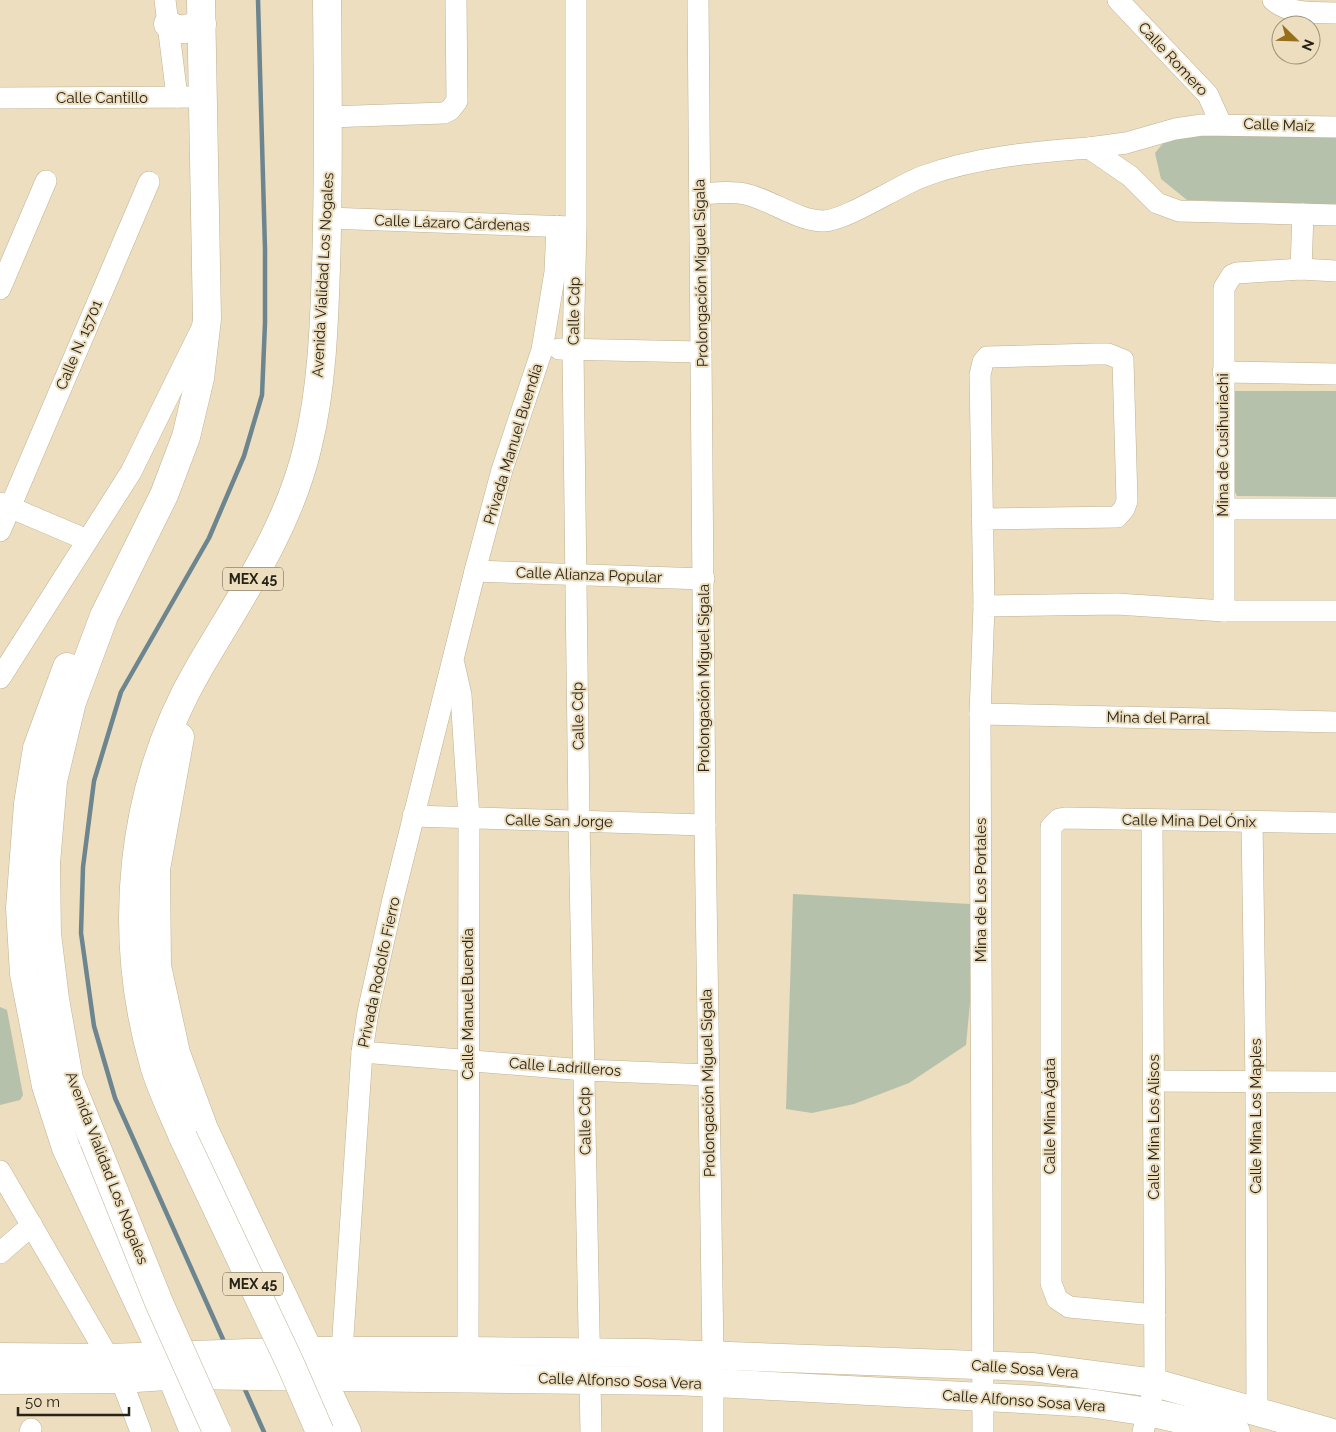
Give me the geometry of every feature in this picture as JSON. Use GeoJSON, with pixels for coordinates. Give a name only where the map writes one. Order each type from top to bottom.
{"type":"FeatureCollection","features":[{"type":"Feature","properties":{"kind":"main road","name":"Avenida Vialidad Los Nogales"},"geometry":{"type":"LineString","coordinates":[[320,1432],[290,1363],[183,1137],[155,1067],[138,999],[133,938],[134,871],[148,786],[173,717],[268,553],[286,513],[307,448],[316,406],[324,336],[328,218],[327,0]]}},
{"type":"Feature","properties":{"kind":"main road"},"geometry":{"type":"LineString","coordinates":[[166,12],[172,27],[186,30],[202,12]]}},
{"type":"Feature","properties":{"kind":"main road","name":"Avenida Vialidad Los Nogales"},"geometry":{"type":"LineString","coordinates":[[202,12],[207,319],[200,378],[186,437],[164,495],[104,616],[72,702],[56,773],[46,863],[47,934],[54,999],[70,1078],[160,1305],[217,1432]]}},
{"type":"Feature","properties":{"kind":"main road"},"geometry":{"type":"LineString","coordinates":[[104,616],[81,637],[69,660],[51,704],[37,748],[23,860],[20,908],[24,974],[46,1086],[66,1148],[172,1365],[194,1432]]}},
{"type":"Feature","properties":{"kind":"main road"},"geometry":{"type":"LineString","coordinates":[[190,685],[156,869],[157,966],[176,1053],[204,1129],[308,1351],[323,1376],[347,1432]]}},
{"type":"Feature","properties":{"kind":"main road","name":"Calle Alfonso Sosa Vera"},"geometry":{"type":"LineString","coordinates":[[0,1380],[308,1351],[342,1351],[440,1365],[468,1351],[591,1366],[712,1384],[1089,1403],[1146,1422],[1236,1432]]}},
{"type":"Feature","properties":{"kind":"main road","name":"Calle Alfonso Sosa Vera"},"geometry":{"type":"LineString","coordinates":[[172,1365],[323,1376],[440,1365],[591,1366],[714,1356]]}},
{"type":"Feature","properties":{"kind":"main road","name":"Calle Sosa Vera"},"geometry":{"type":"LineString","coordinates":[[714,1356],[1032,1367],[1156,1384],[1257,1410],[1329,1432]]}},
{"type":"Feature","properties":{"kind":"main road","name":"Calle Alfonso Sosa Vera"},"geometry":{"type":"LineString","coordinates":[[0,1358],[115,1368]]}},
{"type":"Feature","properties":{"kind":"street"},"geometry":{"type":"LineString","coordinates":[[328,117],[444,112],[450,110],[457,101],[456,0]]}},
{"type":"Feature","properties":{"kind":"street","name":"Calle Cdp"},"geometry":{"type":"LineString","coordinates":[[576,0],[566,227],[574,349],[579,821],[591,1432]]}},
{"type":"Feature","properties":{"kind":"street","name":"Prolongación Miguel Sigala"},"geometry":{"type":"LineString","coordinates":[[698,0],[705,825],[714,1356],[712,1384],[713,1432]]}},
{"type":"Feature","properties":{"kind":"street","name":"Calle Romero"},"geometry":{"type":"LineString","coordinates":[[1118,0],[1208,96],[1221,124]]}},
{"type":"Feature","properties":{"kind":"street"},"geometry":{"type":"LineString","coordinates":[[1273,0],[1285,9],[1299,12],[1336,13]]}},
{"type":"Feature","properties":{"kind":"street"},"geometry":{"type":"LineString","coordinates":[[166,12],[177,97]]}},
{"type":"Feature","properties":{"kind":"street","name":"Calle Cantillo"},"geometry":{"type":"LineString","coordinates":[[0,98],[204,97]]}},
{"type":"Feature","properties":{"kind":"street","name":"Calle Maíz"},"geometry":{"type":"LineString","coordinates":[[700,194],[720,192],[746,194],[789,212],[825,221],[840,217],[922,176],[954,165],[1126,143],[1186,127],[1221,124],[1336,127]]}},
{"type":"Feature","properties":{"kind":"street"},"geometry":{"type":"LineString","coordinates":[[1089,148],[1130,176],[1157,203],[1179,211],[1336,215]]}},
{"type":"Feature","properties":{"kind":"street"},"geometry":{"type":"LineString","coordinates":[[0,289],[46,181]]}},
{"type":"Feature","properties":{"kind":"street","name":"Calle N. 15701"},"geometry":{"type":"LineString","coordinates":[[0,531],[5,505],[149,182]]}},
{"type":"Feature","properties":{"kind":"street"},"geometry":{"type":"LineString","coordinates":[[1303,214],[1301,269],[1336,271]]}},
{"type":"Feature","properties":{"kind":"street","name":"Calle Lázaro Cárdenas"},"geometry":{"type":"LineString","coordinates":[[328,218],[566,227]]}},
{"type":"Feature","properties":{"kind":"street","name":"Privada Manuel Buendía"},"geometry":{"type":"LineString","coordinates":[[453,659],[502,470],[542,350],[554,272],[566,227]]}},
{"type":"Feature","properties":{"kind":"street","name":"Mina de Cusihuriachi"},"geometry":{"type":"LineString","coordinates":[[1224,612],[1224,288],[1227,280],[1237,273],[1301,269]]}},
{"type":"Feature","properties":{"kind":"street","name":"Avenida Vialidad Los Nogales"},"geometry":{"type":"LineString","coordinates":[[0,678],[131,472],[207,319]]}},
{"type":"Feature","properties":{"kind":"street"},"geometry":{"type":"LineString","coordinates":[[542,350],[701,352]]}},
{"type":"Feature","properties":{"kind":"street","name":"Mina de Los Portales"},"geometry":{"type":"LineString","coordinates":[[982,519],[1116,517],[1121,513],[1127,501],[1124,360],[1108,354],[987,357],[983,362],[980,375],[982,519],[984,606],[980,714],[983,1432]]}},
{"type":"Feature","properties":{"kind":"street"},"geometry":{"type":"LineString","coordinates":[[1223,372],[1336,374]]}},
{"type":"Feature","properties":{"kind":"street"},"geometry":{"type":"LineString","coordinates":[[5,505],[87,540]]}},
{"type":"Feature","properties":{"kind":"street"},"geometry":{"type":"LineString","coordinates":[[1223,509],[1336,509]]}},
{"type":"Feature","properties":{"kind":"street","name":"Calle Alianza Popular"},"geometry":{"type":"LineString","coordinates":[[475,571],[704,579]]}},
{"type":"Feature","properties":{"kind":"street"},"geometry":{"type":"LineString","coordinates":[[984,606],[1117,604],[1224,612],[1336,611]]}},
{"type":"Feature","properties":{"kind":"street","name":"Privada Rodolfo Fierro"},"geometry":{"type":"LineString","coordinates":[[342,1351],[362,1052],[368,1012],[413,816],[453,659]]}},
{"type":"Feature","properties":{"kind":"street","name":"Calle Manuel Buendía"},"geometry":{"type":"LineString","coordinates":[[453,659],[461,695],[469,818],[468,1351]]}},
{"type":"Feature","properties":{"kind":"street","name":"Mina del Parral"},"geometry":{"type":"LineString","coordinates":[[980,714],[1336,722]]}},
{"type":"Feature","properties":{"kind":"street","name":"Calle San Jorge"},"geometry":{"type":"LineString","coordinates":[[413,816],[705,825]]}},
{"type":"Feature","properties":{"kind":"street","name":"Calle Mina Del Ónix"},"geometry":{"type":"LineString","coordinates":[[1049,831],[1056,821],[1065,818],[1336,823]]}},
{"type":"Feature","properties":{"kind":"street","name":"Calle Mina Los Alisos"},"geometry":{"type":"LineString","coordinates":[[1146,1422],[1156,1384],[1152,821]]}},
{"type":"Feature","properties":{"kind":"street","name":"Calle Mina Los Maples"},"geometry":{"type":"LineString","coordinates":[[1252,822],[1256,1083],[1257,1410]]}},
{"type":"Feature","properties":{"kind":"street","name":"Calle Mina Ágata"},"geometry":{"type":"LineString","coordinates":[[1049,831],[1051,1283],[1057,1299],[1070,1307],[1155,1315]]}},
{"type":"Feature","properties":{"kind":"street","name":"Calle Ladrilleros"},"geometry":{"type":"LineString","coordinates":[[362,1052],[584,1070],[708,1075]]}},
{"type":"Feature","properties":{"kind":"street"},"geometry":{"type":"LineString","coordinates":[[1154,1081],[1336,1082]]}},
{"type":"Feature","properties":{"kind":"street"},"geometry":{"type":"LineString","coordinates":[[0,1170],[115,1368],[141,1432]]}},
{"type":"Feature","properties":{"kind":"street"},"geometry":{"type":"LineString","coordinates":[[0,1253],[32,1225]]}},
{"type":"Feature","properties":{"kind":"green space"},"geometry":{"type":"Polygon","coordinates":[[[1336,131],[1336,205],[1187,200],[1161,179],[1155,153],[1169,136],[1336,131]]]}},
{"type":"Feature","properties":{"kind":"green space"},"geometry":{"type":"Polygon","coordinates":[[[1234,391],[1336,391],[1336,497],[1237,496],[1231,484],[1234,391]]]}},
{"type":"Feature","properties":{"kind":"green space"},"geometry":{"type":"Polygon","coordinates":[[[793,894],[970,904],[972,982],[966,1045],[909,1083],[854,1104],[812,1113],[786,1109],[793,894]]]}},
{"type":"Feature","properties":{"kind":"green space"},"geometry":{"type":"Polygon","coordinates":[[[0,1007],[7,1010],[23,1095],[20,1100],[0,1105],[0,1007]]]}},
{"type":"Feature","properties":{"kind":"waterway"},"geometry":{"type":"LineString","coordinates":[[226,1346],[115,1098],[94,1026],[81,933],[83,867],[94,781],[121,692],[209,538],[244,456],[262,395],[265,323],[265,249],[258,0]]}},
{"type":"Feature","properties":{"kind":"waterway"},"geometry":{"type":"LineString","coordinates":[[243,1385],[264,1432]]}}]}
